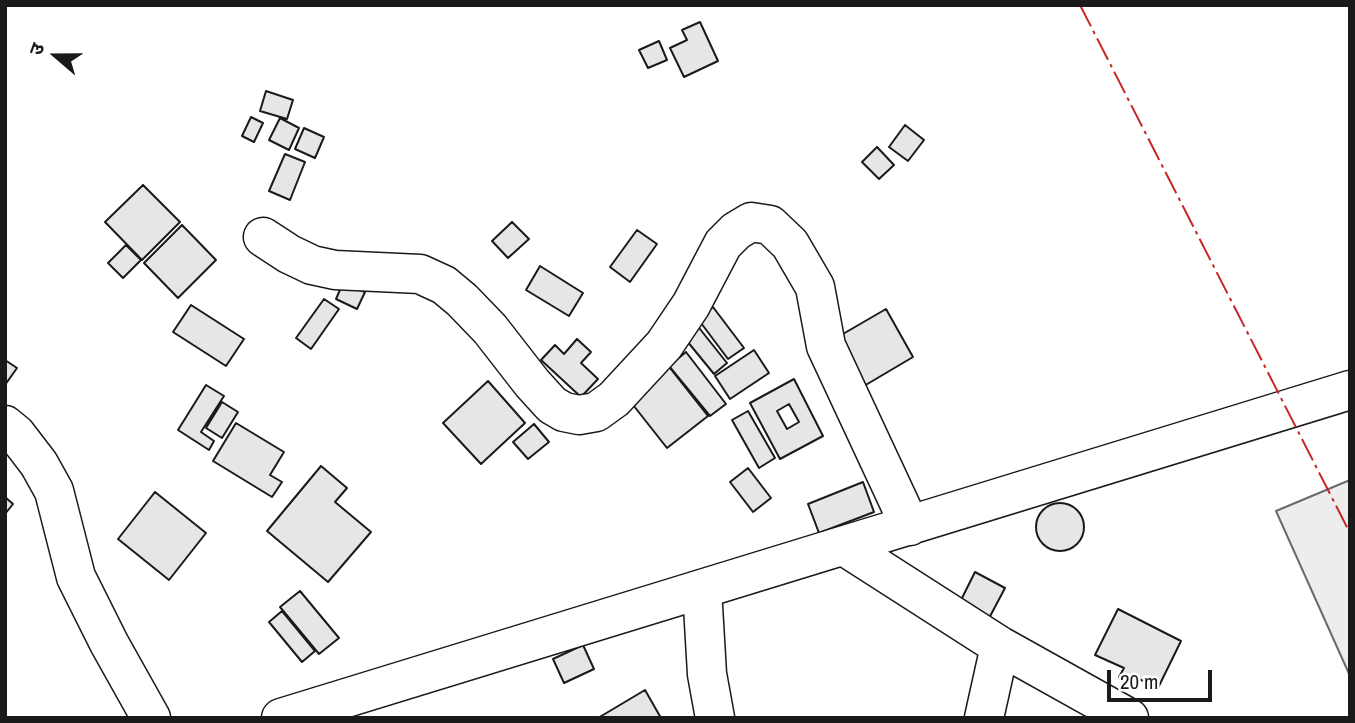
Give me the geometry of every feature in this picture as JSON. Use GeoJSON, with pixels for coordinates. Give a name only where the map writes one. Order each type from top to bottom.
{"type":"FeatureCollection","features":[{"type":"Feature","properties":{"kind":"street"},"geometry":{"type":"LineString","coordinates":[[264,237],[312,265],[335,270],[420,274],[444,285],[490,329],[552,405],[564,412],[579,415],[596,412],[614,398],[664,345],[691,305],[723,244],[736,231],[751,222],[770,225],[790,244],[815,287],[826,346],[910,526]]}},
{"type":"Feature","properties":{"kind":"street"},"geometry":{"type":"LineString","coordinates":[[281,718],[1350,390]]}},
{"type":"Feature","properties":{"kind":"street"},"geometry":{"type":"LineString","coordinates":[[5,425],[16,434],[39,464],[54,491],[76,577],[151,718]]}},
{"type":"Feature","properties":{"kind":"street"},"geometry":{"type":"LineString","coordinates":[[844,546],[1000,646],[1129,718]]}},
{"type":"Feature","properties":{"kind":"street"},"geometry":{"type":"LineString","coordinates":[[702,589],[707,674],[715,718]]}},
{"type":"Feature","properties":{"kind":"street"},"geometry":{"type":"LineString","coordinates":[[984,718],[1000,646]]}},
{"type":"Feature","properties":{"kind":"shaded area"},"geometry":{"type":"Polygon","coordinates":[[[1350,480],[1350,676],[1276,511],[1350,480]]]}},
{"type":"Feature","properties":{"kind":"building"},"geometry":{"type":"Polygon","coordinates":[[[700,22],[718,61],[684,77],[670,48],[687,40],[682,30],[700,22]]]}},
{"type":"Feature","properties":{"kind":"building"},"geometry":{"type":"Polygon","coordinates":[[[659,41],[667,60],[648,68],[639,50],[659,41]]]}},
{"type":"Feature","properties":{"kind":"building"},"geometry":{"type":"Polygon","coordinates":[[[266,91],[293,100],[287,119],[260,111],[266,91]]]}},
{"type":"Feature","properties":{"kind":"building"},"geometry":{"type":"Polygon","coordinates":[[[251,117],[263,123],[254,142],[242,136],[251,117]]]}},
{"type":"Feature","properties":{"kind":"building"},"geometry":{"type":"Polygon","coordinates":[[[280,118],[299,128],[289,150],[269,140],[280,118]]]}},
{"type":"Feature","properties":{"kind":"building"},"geometry":{"type":"Polygon","coordinates":[[[905,125],[924,140],[908,161],[889,147],[905,125]]]}},
{"type":"Feature","properties":{"kind":"building"},"geometry":{"type":"Polygon","coordinates":[[[304,128],[324,137],[315,158],[295,149],[304,128]]]}},
{"type":"Feature","properties":{"kind":"building"},"geometry":{"type":"Polygon","coordinates":[[[877,147],[894,165],[879,179],[862,162],[877,147]]]}},
{"type":"Feature","properties":{"kind":"building"},"geometry":{"type":"Polygon","coordinates":[[[285,154],[305,162],[290,200],[269,191],[285,154]]]}},
{"type":"Feature","properties":{"kind":"building"},"geometry":{"type":"Polygon","coordinates":[[[143,185],[180,222],[142,260],[105,222],[143,185]]]}},
{"type":"Feature","properties":{"kind":"building"},"geometry":{"type":"Polygon","coordinates":[[[512,222],[529,239],[508,258],[492,241],[512,222]]]}},
{"type":"Feature","properties":{"kind":"building"},"geometry":{"type":"Polygon","coordinates":[[[182,225],[216,260],[178,298],[144,263],[182,225]]]}},
{"type":"Feature","properties":{"kind":"building"},"geometry":{"type":"Polygon","coordinates":[[[637,230],[657,244],[630,282],[610,267],[637,230]]]}},
{"type":"Feature","properties":{"kind":"building"},"geometry":{"type":"Polygon","coordinates":[[[126,245],[141,260],[123,278],[108,263],[126,245]]]}},
{"type":"Feature","properties":{"kind":"building"},"geometry":{"type":"Polygon","coordinates":[[[540,266],[583,293],[569,316],[526,290],[540,266]]]}},
{"type":"Feature","properties":{"kind":"building"},"geometry":{"type":"Polygon","coordinates":[[[343,283],[365,292],[357,309],[336,299],[343,283]]]}},
{"type":"Feature","properties":{"kind":"building"},"geometry":{"type":"Polygon","coordinates":[[[324,299],[339,309],[311,349],[296,338],[324,299]]]}},
{"type":"Feature","properties":{"kind":"building"},"geometry":{"type":"Polygon","coordinates":[[[191,305],[244,339],[226,366],[173,332],[191,305]]]}},
{"type":"Feature","properties":{"kind":"building"},"geometry":{"type":"Polygon","coordinates":[[[713,307],[744,348],[728,359],[698,319],[713,307]]]}},
{"type":"Feature","properties":{"kind":"building"},"geometry":{"type":"Polygon","coordinates":[[[886,309],[913,357],[864,386],[836,338],[886,309]]]}},
{"type":"Feature","properties":{"kind":"building"},"geometry":{"type":"Polygon","coordinates":[[[692,319],[727,363],[714,374],[678,330],[692,319]]]}},
{"type":"Feature","properties":{"kind":"building"},"geometry":{"type":"Polygon","coordinates":[[[577,339],[591,352],[581,363],[598,379],[581,397],[541,360],[555,345],[564,354],[577,339]]]}},
{"type":"Feature","properties":{"kind":"building"},"geometry":{"type":"Polygon","coordinates":[[[754,350],[769,373],[730,399],[715,376],[754,350]]]}},
{"type":"Feature","properties":{"kind":"building"},"geometry":{"type":"Polygon","coordinates":[[[686,352],[726,404],[710,416],[669,366],[686,352]]]}},
{"type":"Feature","properties":{"kind":"building"},"geometry":{"type":"Polygon","coordinates":[[[5,360],[17,368],[5,385],[5,360]]]}},
{"type":"Feature","properties":{"kind":"building"},"geometry":{"type":"Polygon","coordinates":[[[666,363],[708,416],[667,448],[626,396],[666,363]]]}},
{"type":"Feature","properties":{"kind":"building"},"geometry":{"type":"Polygon","coordinates":[[[794,379],[823,436],[780,459],[750,403],[794,379]],[[789,404],[777,411],[787,429],[799,422],[789,404]]]}},
{"type":"Feature","properties":{"kind":"building"},"geometry":{"type":"Polygon","coordinates":[[[488,381],[525,423],[481,464],[443,423],[488,381]]]}},
{"type":"Feature","properties":{"kind":"building"},"geometry":{"type":"Polygon","coordinates":[[[206,385],[224,396],[201,432],[214,441],[209,450],[178,430],[206,385]]]}},
{"type":"Feature","properties":{"kind":"building"},"geometry":{"type":"Polygon","coordinates":[[[222,402],[238,412],[222,438],[206,428],[222,402]]]}},
{"type":"Feature","properties":{"kind":"building"},"geometry":{"type":"Polygon","coordinates":[[[748,411],[775,458],[759,468],[732,420],[748,411]]]}},
{"type":"Feature","properties":{"kind":"building"},"geometry":{"type":"Polygon","coordinates":[[[236,423],[284,452],[270,475],[282,482],[272,497],[213,461],[236,423]]]}},
{"type":"Feature","properties":{"kind":"building"},"geometry":{"type":"Polygon","coordinates":[[[534,424],[549,442],[528,459],[513,442],[534,424]]]}},
{"type":"Feature","properties":{"kind":"building"},"geometry":{"type":"Polygon","coordinates":[[[321,466],[347,488],[335,502],[371,532],[328,582],[267,531],[321,466]]]}},
{"type":"Feature","properties":{"kind":"building"},"geometry":{"type":"Polygon","coordinates":[[[748,468],[771,498],[753,512],[730,482],[748,468]]]}},
{"type":"Feature","properties":{"kind":"building"},"geometry":{"type":"Polygon","coordinates":[[[863,482],[874,512],[819,533],[808,504],[863,482]]]}},
{"type":"Feature","properties":{"kind":"building"},"geometry":{"type":"Polygon","coordinates":[[[155,492],[206,533],[169,580],[118,539],[155,492]]]}},
{"type":"Feature","properties":{"kind":"building"},"geometry":{"type":"Polygon","coordinates":[[[5,497],[13,504],[5,514],[5,497]]]}},
{"type":"Feature","properties":{"kind":"building"},"geometry":{"type":"Polygon","coordinates":[[[1060,503],[1077,510],[1084,527],[1077,544],[1060,551],[1043,544],[1036,527],[1043,510],[1060,503]]]}},
{"type":"Feature","properties":{"kind":"building"},"geometry":{"type":"Polygon","coordinates":[[[975,572],[1005,588],[987,622],[958,606],[975,572]]]}},
{"type":"Feature","properties":{"kind":"building"},"geometry":{"type":"Polygon","coordinates":[[[300,591],[339,638],[319,654],[280,607],[300,591]]]}},
{"type":"Feature","properties":{"kind":"building"},"geometry":{"type":"Polygon","coordinates":[[[1118,609],[1181,641],[1158,688],[1139,679],[1136,685],[1119,677],[1124,668],[1095,655],[1118,609]]]}},
{"type":"Feature","properties":{"kind":"building"},"geometry":{"type":"Polygon","coordinates":[[[282,611],[315,651],[302,662],[269,622],[282,611]]]}},
{"type":"Feature","properties":{"kind":"building"},"geometry":{"type":"Polygon","coordinates":[[[583,645],[594,669],[564,683],[553,659],[583,645]]]}},
{"type":"Feature","properties":{"kind":"building"},"geometry":{"type":"Polygon","coordinates":[[[645,690],[661,718],[598,718],[645,690]]]}},
{"type":"Feature","properties":{"kind":"power"},"geometry":{"type":"LineString","coordinates":[[1080,5],[1350,533]]}}]}
